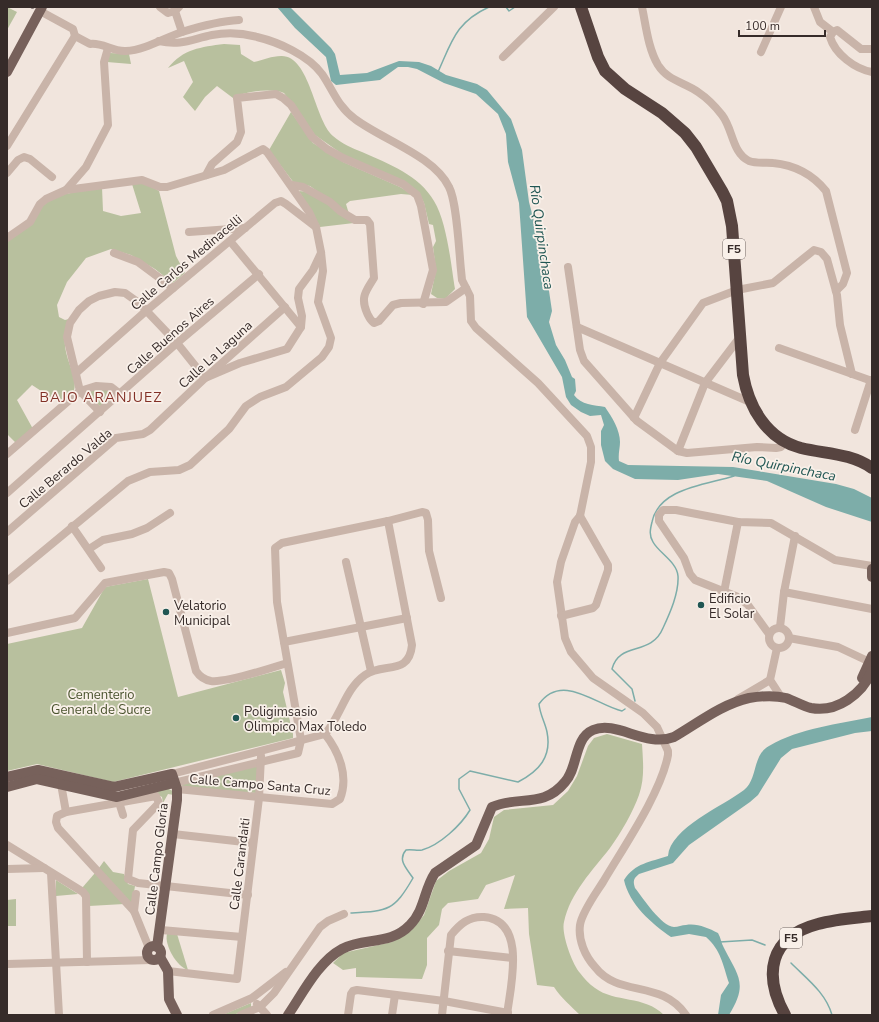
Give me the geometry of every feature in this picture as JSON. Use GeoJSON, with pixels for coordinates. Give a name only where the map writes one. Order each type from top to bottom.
{"type":"FeatureCollection","features":[{"type":"Feature","properties":{"kind":"highway","name":"F5"},"geometry":{"type":"LineString","coordinates":[[582,7],[598,57],[605,71],[625,89],[662,113],[685,133],[696,147],[722,191],[728,206],[732,226],[743,375],[746,392],[750,402],[763,423],[772,432],[800,447],[855,458],[872,468]]}},
{"type":"Feature","properties":{"kind":"highway","name":"F5"},"geometry":{"type":"LineString","coordinates":[[785,1015],[774,987],[772,974],[779,949],[802,930],[818,924],[872,916]]}},
{"type":"Feature","properties":{"kind":"main road"},"geometry":{"type":"LineString","coordinates":[[7,72],[41,9]]}},
{"type":"Feature","properties":{"kind":"main road"},"geometry":{"type":"LineString","coordinates":[[872,567],[872,577]]}},
{"type":"Feature","properties":{"kind":"main road"},"geometry":{"type":"LineString","coordinates":[[288,1015],[321,967],[332,956],[342,949],[350,946],[385,940],[409,926],[421,910],[431,879],[435,873],[476,845],[492,807],[505,802],[536,801],[555,792],[570,777],[574,769],[580,743],[589,732],[607,728],[661,741],[674,737],[731,703],[761,696],[784,698],[811,708],[831,706],[855,695],[864,687],[871,663]]}},
{"type":"Feature","properties":{"kind":"main road"},"geometry":{"type":"LineString","coordinates":[[7,777],[38,770],[117,796]]}},
{"type":"Feature","properties":{"kind":"main road"},"geometry":{"type":"LineString","coordinates":[[7,787],[37,780],[117,796],[175,782]]}},
{"type":"Feature","properties":{"kind":"main road","name":"Calle Campo Gloria"},"geometry":{"type":"LineString","coordinates":[[154,953],[161,930],[173,834],[175,782]]}},
{"type":"Feature","properties":{"kind":"main road"},"geometry":{"type":"LineString","coordinates":[[154,953],[168,971],[169,999],[177,1015]]}},
{"type":"Feature","properties":{"kind":"street"},"geometry":{"type":"LineString","coordinates":[[160,7],[168,13],[177,9],[182,32]]}},
{"type":"Feature","properties":{"kind":"street"},"geometry":{"type":"LineString","coordinates":[[503,57],[554,7]]}},
{"type":"Feature","properties":{"kind":"street"},"geometry":{"type":"LineString","coordinates":[[642,7],[650,48],[657,64],[668,77],[698,92],[712,103],[729,125],[736,148],[741,155],[750,161],[785,165],[800,170],[818,182],[826,191],[847,273],[843,284],[836,291]]}},
{"type":"Feature","properties":{"kind":"street"},"geometry":{"type":"LineString","coordinates":[[761,52],[781,7]]}},
{"type":"Feature","properties":{"kind":"street"},"geometry":{"type":"LineString","coordinates":[[814,7],[820,22],[833,32]]}},
{"type":"Feature","properties":{"kind":"street"},"geometry":{"type":"LineString","coordinates":[[41,9],[73,29],[75,36],[90,44],[97,43],[108,48],[125,51],[142,48],[182,32],[218,22],[239,20]]}},
{"type":"Feature","properties":{"kind":"street"},"geometry":{"type":"LineString","coordinates":[[872,49],[861,49],[837,30],[833,32],[830,37],[832,43],[844,58],[854,65],[872,72]]}},
{"type":"Feature","properties":{"kind":"street"},"geometry":{"type":"LineString","coordinates":[[159,41],[172,44],[187,42],[212,35],[234,33],[255,36],[280,43],[317,68],[342,109],[383,137],[434,166],[450,187],[453,201],[460,270],[470,296],[471,322],[538,383],[587,436],[591,447],[591,462],[580,516],[575,522],[561,562],[557,582],[565,638],[578,660],[593,678],[643,713],[657,727],[661,741],[668,755],[659,783],[580,924],[581,941],[595,968],[608,979],[658,992],[677,1004],[686,1015]]}},
{"type":"Feature","properties":{"kind":"street"},"geometry":{"type":"LineString","coordinates":[[7,146],[75,36]]}},
{"type":"Feature","properties":{"kind":"street"},"geometry":{"type":"LineString","coordinates":[[66,190],[86,167],[108,125],[104,62],[108,48]]}},
{"type":"Feature","properties":{"kind":"street"},"geometry":{"type":"LineString","coordinates":[[206,175],[212,164],[237,142],[241,132],[237,98],[276,94],[283,98],[291,105],[312,137],[327,149],[343,158],[403,184],[417,195],[421,206],[433,270],[423,304]]}},
{"type":"Feature","properties":{"kind":"street"},"geometry":{"type":"LineString","coordinates":[[7,238],[30,222],[40,204],[46,199],[66,190],[142,180],[167,188],[224,170],[263,149],[267,152],[292,185],[309,212],[316,227],[323,271],[318,302],[331,338],[329,347],[322,357],[286,387],[260,397],[246,406],[229,429],[216,439],[190,465],[179,470],[150,472],[137,476],[128,481],[7,581]]}},
{"type":"Feature","properties":{"kind":"street"},"geometry":{"type":"LineString","coordinates":[[7,173],[18,160],[24,157],[30,159],[52,177]]}},
{"type":"Feature","properties":{"kind":"street"},"geometry":{"type":"LineString","coordinates":[[292,185],[302,187],[330,202],[340,211],[355,220],[367,220],[370,224],[374,278],[366,288],[363,297],[363,305],[370,320],[374,323],[379,321],[393,305],[401,303],[423,304],[446,302],[466,288]]}},
{"type":"Feature","properties":{"kind":"street","name":"Calle Carlos Medinacelli"},"geometry":{"type":"LineString","coordinates":[[76,373],[146,311],[275,203],[281,202],[286,204],[316,227]]}},
{"type":"Feature","properties":{"kind":"street"},"geometry":{"type":"LineString","coordinates":[[189,232],[245,228]]}},
{"type":"Feature","properties":{"kind":"street"},"geometry":{"type":"LineString","coordinates":[[230,242],[259,274],[301,327]]}},
{"type":"Feature","properties":{"kind":"street"},"geometry":{"type":"LineString","coordinates":[[634,418],[660,363],[703,303],[737,290],[773,283],[814,250],[821,252],[827,258],[836,291],[840,325],[852,374]]}},
{"type":"Feature","properties":{"kind":"street"},"geometry":{"type":"LineString","coordinates":[[100,412],[80,391],[67,337],[70,323],[79,310],[90,301],[115,292],[125,293],[146,311],[177,343],[204,378],[240,364],[287,349],[301,327],[302,316],[298,298],[299,288],[313,270],[321,252]]}},
{"type":"Feature","properties":{"kind":"street"},"geometry":{"type":"LineString","coordinates":[[114,253],[138,262],[173,288]]}},
{"type":"Feature","properties":{"kind":"street"},"geometry":{"type":"LineString","coordinates":[[568,267],[576,327],[580,350],[584,361],[634,418],[678,451],[687,453],[757,447],[776,448],[782,447],[787,441]]}},
{"type":"Feature","properties":{"kind":"street","name":"Calle Buenos Aires"},"geometry":{"type":"LineString","coordinates":[[7,493],[177,343],[259,274]]}},
{"type":"Feature","properties":{"kind":"street","name":"Calle La Laguna"},"geometry":{"type":"LineString","coordinates":[[143,434],[150,430],[204,378],[285,307]]}},
{"type":"Feature","properties":{"kind":"street"},"geometry":{"type":"LineString","coordinates":[[576,327],[750,402]]}},
{"type":"Feature","properties":{"kind":"street"},"geometry":{"type":"LineString","coordinates":[[678,451],[705,382],[740,337]]}},
{"type":"Feature","properties":{"kind":"street"},"geometry":{"type":"LineString","coordinates":[[779,348],[871,381],[855,430]]}},
{"type":"Feature","properties":{"kind":"street"},"geometry":{"type":"LineString","coordinates":[[7,454],[80,391],[96,386],[111,387],[120,394]]}},
{"type":"Feature","properties":{"kind":"street","name":"Calle Berardo Valda"},"geometry":{"type":"LineString","coordinates":[[7,532],[116,438],[143,434]]}},
{"type":"Feature","properties":{"kind":"street"},"geometry":{"type":"LineString","coordinates":[[777,648],[770,643],[769,634],[748,605],[738,598],[695,580],[690,574],[684,558],[659,521],[659,514],[663,510],[669,509],[738,522],[771,523],[835,560],[872,567]]}},
{"type":"Feature","properties":{"kind":"street"},"geometry":{"type":"LineString","coordinates":[[175,782],[298,752],[301,740],[277,602],[275,548],[282,543],[388,521],[422,512],[426,513],[428,520],[429,551],[441,598]]}},
{"type":"Feature","properties":{"kind":"street"},"geometry":{"type":"LineString","coordinates":[[89,549],[103,540],[132,534],[147,528],[170,513]]}},
{"type":"Feature","properties":{"kind":"street"},"geometry":{"type":"LineString","coordinates":[[561,616],[593,608],[596,605],[608,570],[608,565],[580,516]]}},
{"type":"Feature","properties":{"kind":"street"},"geometry":{"type":"LineString","coordinates":[[175,782],[260,751],[325,734],[334,725],[356,684],[372,671],[400,666],[408,660],[412,645],[388,521]]}},
{"type":"Feature","properties":{"kind":"street"},"geometry":{"type":"LineString","coordinates":[[724,592],[738,522]]}},
{"type":"Feature","properties":{"kind":"street"},"geometry":{"type":"LineString","coordinates":[[72,526],[101,568]]}},
{"type":"Feature","properties":{"kind":"street"},"geometry":{"type":"LineString","coordinates":[[780,627],[784,592],[795,536]]}},
{"type":"Feature","properties":{"kind":"street"},"geometry":{"type":"LineString","coordinates":[[346,562],[360,627],[364,634],[372,671]]}},
{"type":"Feature","properties":{"kind":"street"},"geometry":{"type":"LineString","coordinates":[[7,633],[75,618],[105,582],[164,572],[169,573],[172,579],[196,671],[200,676],[206,680],[219,681],[287,663]]}},
{"type":"Feature","properties":{"kind":"street"},"geometry":{"type":"LineString","coordinates":[[784,592],[872,609]]}},
{"type":"Feature","properties":{"kind":"street"},"geometry":{"type":"LineString","coordinates":[[284,642],[407,618]]}},
{"type":"Feature","properties":{"kind":"street"},"geometry":{"type":"LineString","coordinates":[[769,634],[773,629],[780,627],[786,630],[789,638]]}},
{"type":"Feature","properties":{"kind":"street"},"geometry":{"type":"LineString","coordinates":[[777,648],[784,646],[789,638]]}},
{"type":"Feature","properties":{"kind":"street"},"geometry":{"type":"LineString","coordinates":[[789,638],[838,647],[871,663]]}},
{"type":"Feature","properties":{"kind":"street"},"geometry":{"type":"LineString","coordinates":[[731,703],[770,680],[777,648]]}},
{"type":"Feature","properties":{"kind":"street"},"geometry":{"type":"LineString","coordinates":[[770,680],[784,698]]}},
{"type":"Feature","properties":{"kind":"street","name":"Calle Campo Santa Cruz"},"geometry":{"type":"LineString","coordinates":[[175,782],[259,798],[332,804],[340,799],[344,784],[339,756],[335,746],[325,734]]}},
{"type":"Feature","properties":{"kind":"street","name":"Calle Carandaiti"},"geometry":{"type":"LineString","coordinates":[[168,971],[238,979],[259,798],[262,761],[260,751]]}},
{"type":"Feature","properties":{"kind":"street"},"geometry":{"type":"LineString","coordinates":[[61,784],[66,812]]}},
{"type":"Feature","properties":{"kind":"street"},"geometry":{"type":"LineString","coordinates":[[117,796],[123,815]]}},
{"type":"Feature","properties":{"kind":"street"},"geometry":{"type":"LineString","coordinates":[[7,964],[87,962],[154,953],[134,911],[58,828],[56,822],[57,816],[66,812],[117,796],[156,796],[159,798],[159,803],[133,830],[128,879],[138,883],[248,895]]}},
{"type":"Feature","properties":{"kind":"street"},"geometry":{"type":"LineString","coordinates":[[173,834],[253,843]]}},
{"type":"Feature","properties":{"kind":"street"},"geometry":{"type":"LineString","coordinates":[[7,845],[83,892],[86,896],[87,962]]}},
{"type":"Feature","properties":{"kind":"street"},"geometry":{"type":"LineString","coordinates":[[7,869],[48,871]]}},
{"type":"Feature","properties":{"kind":"street"},"geometry":{"type":"LineString","coordinates":[[48,871],[59,1015]]}},
{"type":"Feature","properties":{"kind":"street"},"geometry":{"type":"LineString","coordinates":[[134,911],[136,894]]}},
{"type":"Feature","properties":{"kind":"street"},"geometry":{"type":"LineString","coordinates":[[241,1015],[259,1011],[274,993],[320,927],[328,921],[344,914]]}},
{"type":"Feature","properties":{"kind":"street"},"geometry":{"type":"LineString","coordinates":[[348,1015],[350,994],[357,990],[444,1001],[507,1014],[513,979],[513,958],[507,930],[503,924],[486,918],[475,917],[466,920],[451,935],[448,951],[444,1001],[442,1015]]}},
{"type":"Feature","properties":{"kind":"street"},"geometry":{"type":"LineString","coordinates":[[161,930],[242,937]]}},
{"type":"Feature","properties":{"kind":"street"},"geometry":{"type":"LineString","coordinates":[[448,951],[513,958]]}},
{"type":"Feature","properties":{"kind":"street"},"geometry":{"type":"LineString","coordinates":[[213,1015],[241,1001],[252,998],[293,966]]}},
{"type":"Feature","properties":{"kind":"street"},"geometry":{"type":"LineString","coordinates":[[392,1015],[395,996]]}},
{"type":"Feature","properties":{"kind":"street"},"geometry":{"type":"LineString","coordinates":[[252,998],[259,1011],[267,1015]]}},
{"type":"Feature","properties":{"kind":"green space"},"geometry":{"type":"Polygon","coordinates":[[[7,7],[17,12],[7,30],[7,7]]]}},
{"type":"Feature","properties":{"kind":"green space"},"geometry":{"type":"Polygon","coordinates":[[[224,44],[240,45],[241,54],[254,62],[278,56],[291,58],[299,66],[305,76],[326,128],[333,136],[347,146],[383,161],[402,171],[412,177],[428,192],[434,201],[442,220],[450,256],[455,289],[445,299],[437,298],[431,294],[436,270],[433,247],[436,241],[433,225],[429,224],[424,203],[420,195],[345,156],[315,135],[284,93],[279,91],[258,91],[233,98],[217,86],[205,97],[195,111],[183,97],[193,82],[184,61],[168,68],[180,57],[193,50],[224,44]]]}},
{"type":"Feature","properties":{"kind":"green space"},"geometry":{"type":"Polygon","coordinates":[[[110,53],[129,54],[131,64],[107,62],[110,53]]]}},
{"type":"Feature","properties":{"kind":"green space"},"geometry":{"type":"Polygon","coordinates":[[[291,112],[313,143],[343,162],[400,187],[413,195],[401,194],[350,201],[346,204],[349,214],[310,186],[294,183],[269,150],[291,112]]]}},
{"type":"Feature","properties":{"kind":"green space"},"geometry":{"type":"Polygon","coordinates":[[[145,183],[159,191],[176,256],[185,273],[173,283],[155,269],[131,255],[111,249],[86,258],[67,282],[57,305],[59,317],[65,320],[73,318],[67,329],[65,340],[66,351],[74,380],[74,388],[71,396],[61,404],[32,385],[17,400],[33,429],[16,443],[7,434],[7,239],[45,203],[55,196],[102,187],[103,211],[121,216],[141,213],[132,184],[145,183]]]}},
{"type":"Feature","properties":{"kind":"green space"},"geometry":{"type":"Polygon","coordinates":[[[299,191],[310,192],[354,223],[320,227],[299,191]]]}},
{"type":"Feature","properties":{"kind":"green space"},"geometry":{"type":"Polygon","coordinates":[[[98,388],[115,392],[102,408],[84,392],[98,388]]]}},
{"type":"Feature","properties":{"kind":"green space","name":"Cementerio General de Sucre"},"geometry":{"type":"Polygon","coordinates":[[[148,579],[178,697],[281,670],[285,683],[283,692],[293,738],[113,782],[37,764],[7,771],[7,644],[82,628],[105,587],[148,579]]]}},
{"type":"Feature","properties":{"kind":"green space"},"geometry":{"type":"Polygon","coordinates":[[[607,734],[642,744],[643,770],[641,789],[618,836],[583,882],[571,901],[564,922],[564,933],[568,948],[577,969],[593,986],[603,993],[611,996],[648,1004],[664,1015],[580,1015],[554,987],[537,985],[529,934],[528,908],[504,909],[515,875],[486,885],[478,899],[448,903],[442,909],[439,925],[427,938],[427,965],[422,979],[356,977],[356,968],[343,970],[333,963],[343,953],[392,942],[412,930],[424,915],[436,881],[449,871],[481,853],[489,839],[494,817],[504,810],[553,805],[568,791],[577,776],[588,746],[594,738],[607,734]]]}},
{"type":"Feature","properties":{"kind":"green space"},"geometry":{"type":"Polygon","coordinates":[[[256,766],[258,767],[256,793],[185,788],[180,784],[256,766]]]}},
{"type":"Feature","properties":{"kind":"green space"},"geometry":{"type":"Polygon","coordinates":[[[166,788],[173,791],[174,795],[168,794],[163,803],[162,797],[155,793],[166,788]]]}},
{"type":"Feature","properties":{"kind":"green space"},"geometry":{"type":"Polygon","coordinates":[[[104,861],[113,872],[124,874],[128,884],[135,886],[132,904],[99,868],[104,861]]]}},
{"type":"Feature","properties":{"kind":"green space"},"geometry":{"type":"Polygon","coordinates":[[[95,873],[124,904],[89,906],[82,888],[95,873]]]}},
{"type":"Feature","properties":{"kind":"green space"},"geometry":{"type":"Polygon","coordinates":[[[56,880],[78,894],[56,896],[56,880]]]}},
{"type":"Feature","properties":{"kind":"green space"},"geometry":{"type":"Polygon","coordinates":[[[16,899],[16,926],[7,926],[7,900],[16,899]]]}},
{"type":"Feature","properties":{"kind":"green space"},"geometry":{"type":"Polygon","coordinates":[[[167,934],[177,934],[188,970],[180,965],[172,955],[167,944],[167,934]]]}},
{"type":"Feature","properties":{"kind":"green space"},"geometry":{"type":"Polygon","coordinates":[[[251,1003],[251,1007],[234,1015],[222,1015],[251,1003]]]}},
{"type":"Feature","properties":{"kind":"water"},"geometry":{"type":"Polygon","coordinates":[[[277,7],[290,7],[331,48],[335,54],[340,75],[367,73],[399,61],[419,62],[431,66],[446,75],[477,84],[487,90],[511,119],[522,150],[529,202],[545,264],[552,311],[549,322],[556,345],[565,360],[572,377],[575,379],[576,391],[574,395],[584,403],[605,407],[613,419],[620,437],[619,461],[628,465],[733,467],[836,484],[854,489],[872,498],[872,522],[826,507],[767,481],[718,474],[678,480],[635,479],[613,469],[605,461],[601,445],[601,431],[604,425],[601,415],[590,416],[571,405],[566,397],[562,377],[527,317],[519,203],[508,162],[506,134],[498,114],[476,94],[444,83],[417,69],[408,67],[398,67],[380,80],[336,85],[331,81],[326,57],[295,28],[277,7]]]}},
{"type":"Feature","properties":{"kind":"water"},"geometry":{"type":"Polygon","coordinates":[[[872,717],[872,731],[855,733],[792,749],[781,758],[758,795],[750,802],[689,845],[673,863],[639,874],[635,879],[635,888],[658,917],[664,922],[674,927],[698,925],[718,933],[734,966],[740,988],[735,1004],[729,1015],[718,1015],[721,995],[729,983],[721,958],[715,947],[706,937],[689,934],[671,937],[664,932],[642,913],[631,897],[624,880],[628,874],[643,864],[668,856],[671,846],[687,827],[744,790],[751,780],[760,755],[769,746],[806,731],[872,717]]]}},
{"type":"Feature","properties":{"kind":"waterway"},"geometry":{"type":"LineString","coordinates":[[438,72],[456,34],[462,26],[469,19],[489,7]]}},
{"type":"Feature","properties":{"kind":"waterway"},"geometry":{"type":"LineString","coordinates":[[506,7],[509,11],[515,7]]}},
{"type":"Feature","properties":{"kind":"waterway"},"geometry":{"type":"LineString","coordinates":[[635,701],[632,689],[612,669],[616,660],[621,655],[651,643],[658,637],[676,596],[678,582],[675,566],[656,546],[651,537],[650,532],[656,511],[673,495],[697,486],[734,476]]}},
{"type":"Feature","properties":{"kind":"waterway"},"geometry":{"type":"LineString","coordinates":[[351,913],[382,910],[395,903],[413,878],[403,861],[402,857],[406,850],[422,850],[436,844],[449,834],[466,816],[470,810],[459,789],[459,779],[470,771],[518,782],[538,768],[546,756],[548,749],[547,732],[540,712],[539,704],[548,695],[558,691],[569,691],[579,693],[612,708],[622,711],[625,709]]}},
{"type":"Feature","properties":{"kind":"waterway"},"geometry":{"type":"LineString","coordinates":[[720,942],[752,940],[765,945]]}},
{"type":"Feature","properties":{"kind":"waterway"},"geometry":{"type":"LineString","coordinates":[[791,963],[821,993],[832,1015]]}},
{"type":"Feature","properties":{"kind":"place","name":"Edificio El Solar"},"geometry":{"type":"Point","coordinates":[701,605]}},
{"type":"Feature","properties":{"kind":"place","name":"Velatorio Municipal"},"geometry":{"type":"Point","coordinates":[166,612]}},
{"type":"Feature","properties":{"kind":"place","name":"Poligimsasio Olimpico Max Toledo"},"geometry":{"type":"Point","coordinates":[236,718]}},
{"type":"Feature","properties":{"kind":"district","name":"BAJO ARANJUEZ"},"geometry":{"type":"Point","coordinates":[101,397]}},
{"type":"Feature","properties":{"kind":"water label","name":"Río Quirpinchaca"},"geometry":{"type":"Point","coordinates":[542,237]}},
{"type":"Feature","properties":{"kind":"water label","name":"Río Quirpinchaca"},"geometry":{"type":"Point","coordinates":[784,466]}}]}
